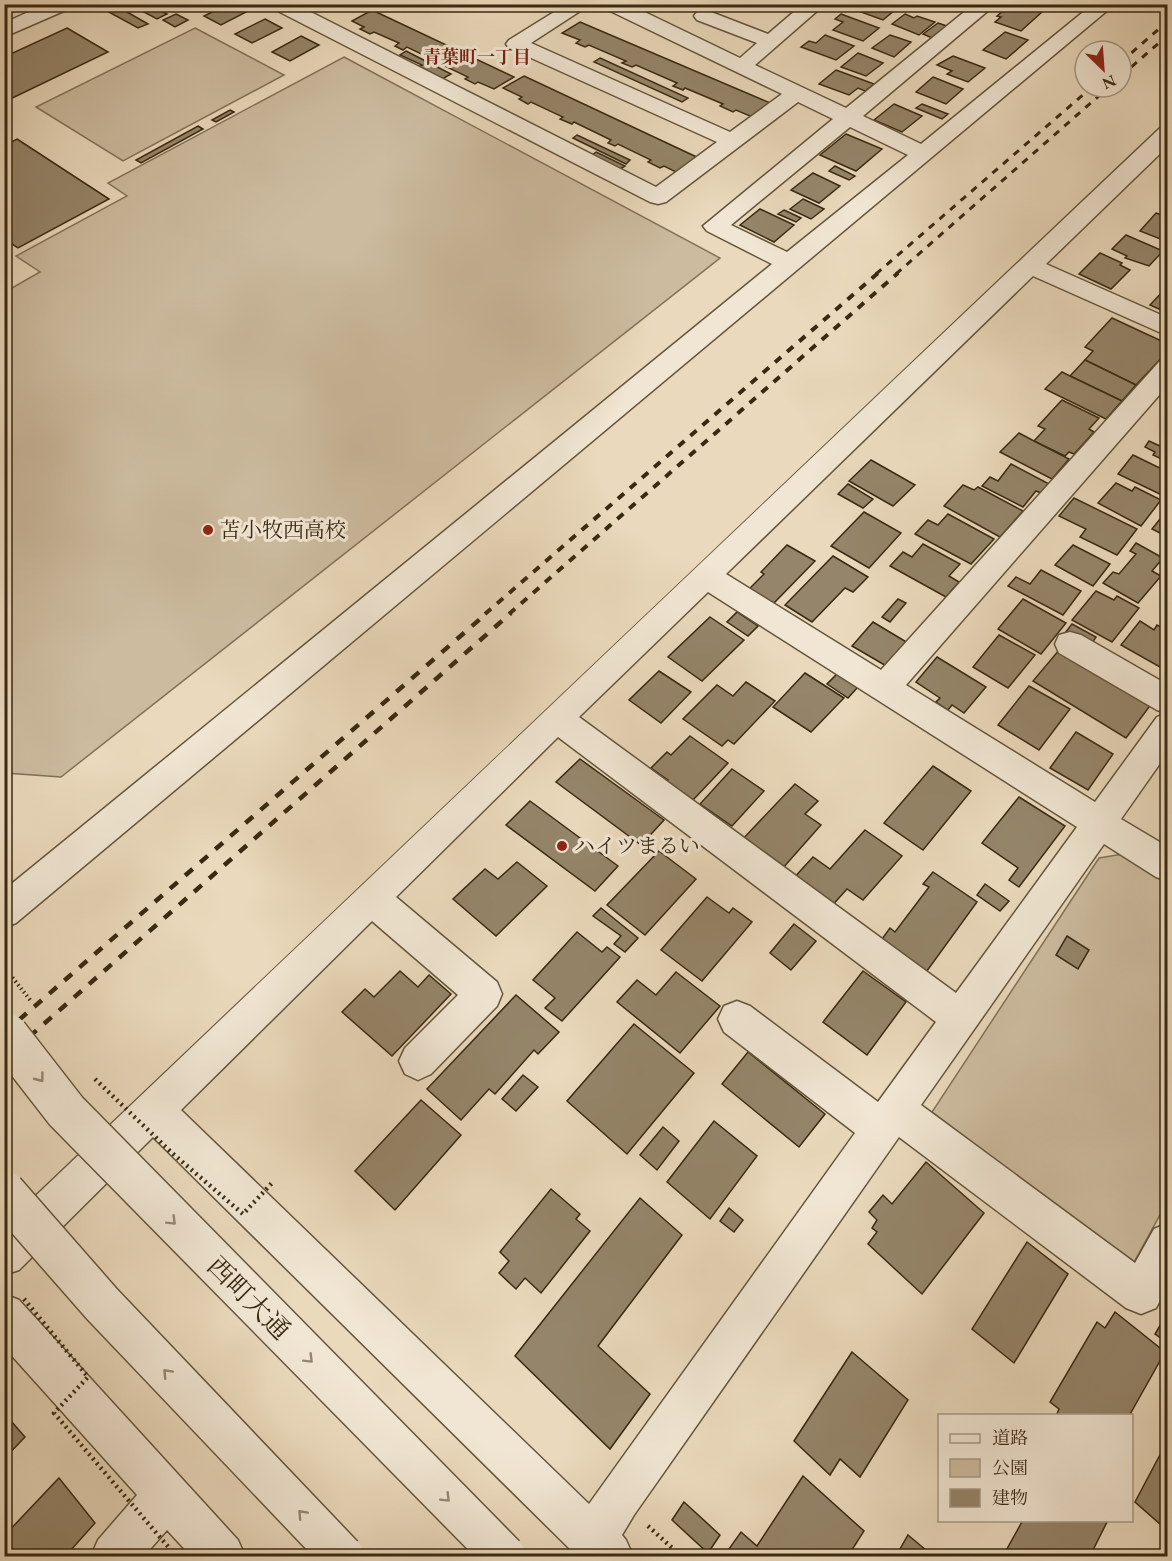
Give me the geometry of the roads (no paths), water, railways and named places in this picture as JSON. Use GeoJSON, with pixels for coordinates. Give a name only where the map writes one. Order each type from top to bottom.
{"type":"FeatureCollection","features":[{"type":"Feature","properties":{"kind":"street"},"geometry":{"type":"LineString","coordinates":[[582,4],[516,44],[732,141]]}},
{"type":"Feature","properties":{"kind":"street"},"geometry":{"type":"LineString","coordinates":[[611,4],[649,14],[741,67],[924,154]]}},
{"type":"Feature","properties":{"kind":"street"},"geometry":{"type":"LineString","coordinates":[[741,67],[816,4]]}},
{"type":"Feature","properties":{"kind":"street"},"geometry":{"type":"LineString","coordinates":[[789,263],[715,226],[987,4]]}},
{"type":"Feature","properties":{"kind":"street"},"geometry":{"type":"LineString","coordinates":[[4,912],[1106,4]]}},
{"type":"Feature","properties":{"kind":"street"},"geometry":{"type":"LineString","coordinates":[[283,5],[658,197],[796,93]]}},
{"type":"Feature","properties":{"kind":"street"},"geometry":{"type":"LineString","coordinates":[[4,32],[60,6]]}},
{"type":"Feature","properties":{"kind":"street"},"geometry":{"type":"LineString","coordinates":[[704,16],[771,42]]}},
{"type":"Feature","properties":{"kind":"street"},"geometry":{"type":"LineString","coordinates":[[4,1256],[556,718],[1167,133]]}},
{"type":"Feature","properties":{"kind":"street"},"geometry":{"type":"LineString","coordinates":[[1029,265],[1167,328]]}},
{"type":"Feature","properties":{"kind":"street"},"geometry":{"type":"LineString","coordinates":[[884,688],[1167,368]]}},
{"type":"Feature","properties":{"kind":"street"},"geometry":{"type":"LineString","coordinates":[[706,576],[1167,866]]}},
{"type":"Feature","properties":{"kind":"street"},"geometry":{"type":"LineString","coordinates":[[1070,644],[1167,701]]}},
{"type":"Feature","properties":{"kind":"street"},"geometry":{"type":"LineString","coordinates":[[556,718],[960,1018]]}},
{"type":"Feature","properties":{"kind":"street"},"geometry":{"type":"LineString","coordinates":[[154,1111],[601,1549],[618,1499],[1167,726]]}},
{"type":"Feature","properties":{"kind":"street"},"geometry":{"type":"LineString","coordinates":[[372,898],[484,994],[418,1061]]}},
{"type":"Feature","properties":{"kind":"street","name":"西町大通"},"geometry":{"type":"LineString","coordinates":[[19,1017],[66,1111],[504,1557]]}},
{"type":"Feature","properties":{"kind":"street"},"geometry":{"type":"LineString","coordinates":[[737,1019],[888,1119],[1141,1293],[1167,1243]]}},
{"type":"Feature","properties":{"kind":"street"},"geometry":{"type":"LineString","coordinates":[[4,1192],[102,1304],[342,1557]]}},
{"type":"Feature","properties":{"kind":"street"},"geometry":{"type":"LineString","coordinates":[[14,1307],[222,1557]]}},
{"type":"Feature","properties":{"kind":"street"},"geometry":{"type":"LineString","coordinates":[[114,1557],[168,1494]]}},
{"type":"Feature","properties":{"kind":"railway"},"geometry":{"type":"LineString","coordinates":[[1133,52],[1168,21]]}},
{"type":"Feature","properties":{"kind":"railway"},"geometry":{"type":"LineString","coordinates":[[1133,66],[1168,35]]}},
{"type":"Feature","properties":{"kind":"railway"},"geometry":{"type":"LineString","coordinates":[[876,274],[1078,99]]}},
{"type":"Feature","properties":{"kind":"railway"},"geometry":{"type":"LineString","coordinates":[[896,274],[1095,99]]}},
{"type":"Feature","properties":{"kind":"railway"},"geometry":{"type":"LineString","coordinates":[[485,614],[878,273]]}},
{"type":"Feature","properties":{"kind":"railway"},"geometry":{"type":"LineString","coordinates":[[509,614],[898,273]]}},
{"type":"Feature","properties":{"kind":"railway"},"geometry":{"type":"LineString","coordinates":[[4,1033],[487,613]]}},
{"type":"Feature","properties":{"kind":"railway"},"geometry":{"type":"LineString","coordinates":[[29,1037],[511,613]]}},
{"type":"Feature","properties":{"kind":"railway"},"geometry":{"type":"LineString","coordinates":[[4,1059],[31,1035]]}},
{"type":"Feature","properties":{"kind":"place","name":"苫小牧西高校"},"geometry":{"type":"Point","coordinates":[208,530]}},
{"type":"Feature","properties":{"kind":"place","name":"ハイツまるい"},"geometry":{"type":"Point","coordinates":[562,846]}},
{"type":"Feature","properties":{"kind":"district","name":"青葉町一丁目"},"geometry":{"type":"Point","coordinates":[477,57]}}]}
